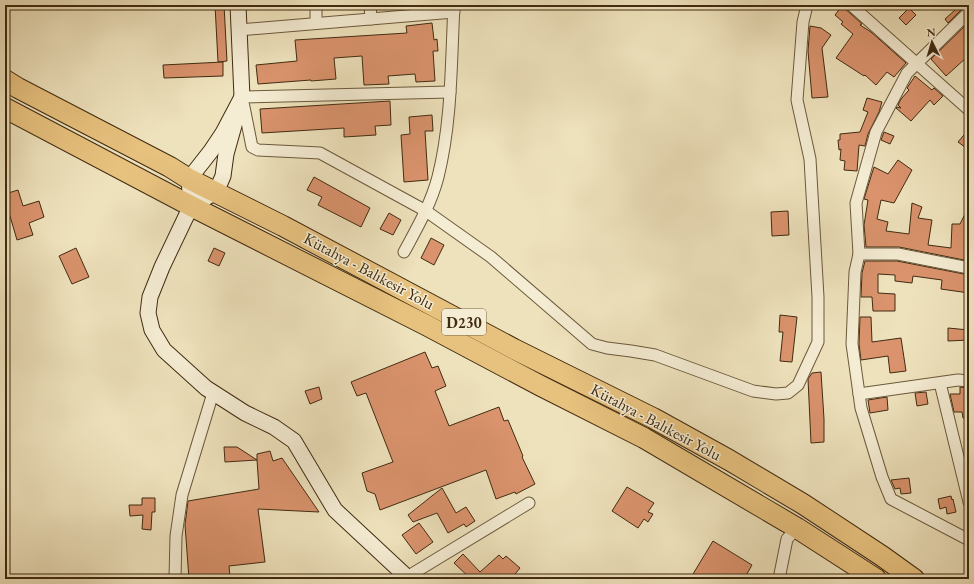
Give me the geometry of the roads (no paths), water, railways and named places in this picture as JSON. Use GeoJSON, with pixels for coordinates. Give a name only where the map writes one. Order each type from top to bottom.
{"type":"FeatureCollection","features":[{"type":"Feature","properties":{"kind":"highway","name":"Kütahya - Balıkesir Yolu"},"geometry":{"type":"LineString","coordinates":[[5,80],[170,167],[189,179],[283,226],[514,349],[653,418],[729,460],[803,504],[914,579]]}},
{"type":"Feature","properties":{"kind":"highway","name":"Kütahya - Balıkesir Yolu"},"geometry":{"type":"LineString","coordinates":[[5,108],[192,206],[419,321],[541,386],[644,438],[797,528],[876,579]]}},
{"type":"Feature","properties":{"kind":"street"},"geometry":{"type":"LineString","coordinates":[[238,5],[242,97],[252,147],[258,150],[320,153],[426,211],[491,257],[592,344],[606,348],[632,350],[655,355],[753,390],[776,394],[788,393],[798,385],[818,342],[818,297],[810,159],[797,100],[802,22],[807,5]]}},
{"type":"Feature","properties":{"kind":"street"},"geometry":{"type":"LineString","coordinates":[[316,5],[316,23]]}},
{"type":"Feature","properties":{"kind":"street"},"geometry":{"type":"LineString","coordinates":[[370,5],[371,19]]}},
{"type":"Feature","properties":{"kind":"street"},"geometry":{"type":"LineString","coordinates":[[851,5],[918,63],[969,110]]}},
{"type":"Feature","properties":{"kind":"street"},"geometry":{"type":"LineString","coordinates":[[239,30],[371,19],[417,10],[454,8],[450,92],[443,151],[437,178],[426,211],[404,252]]}},
{"type":"Feature","properties":{"kind":"street"},"geometry":{"type":"LineString","coordinates":[[969,12],[906,73],[876,132],[856,203],[859,254],[856,272],[852,344],[861,408],[882,477],[891,499],[969,540]]}},
{"type":"Feature","properties":{"kind":"street"},"geometry":{"type":"LineString","coordinates":[[242,97],[450,92]]}},
{"type":"Feature","properties":{"kind":"street"},"geometry":{"type":"LineString","coordinates":[[242,97],[223,133],[189,179],[192,206],[162,267],[150,297],[148,313],[152,330],[164,350],[213,393],[245,413],[274,427],[294,441],[335,510],[408,578],[529,503]]}},
{"type":"Feature","properties":{"kind":"street"},"geometry":{"type":"LineString","coordinates":[[192,206],[216,192],[223,176],[226,154],[242,97]]}},
{"type":"Feature","properties":{"kind":"street"},"geometry":{"type":"LineString","coordinates":[[859,254],[898,254],[969,268]]}},
{"type":"Feature","properties":{"kind":"street"},"geometry":{"type":"LineString","coordinates":[[859,394],[958,380],[969,380]]}},
{"type":"Feature","properties":{"kind":"street"},"geometry":{"type":"LineString","coordinates":[[940,383],[969,502]]}},
{"type":"Feature","properties":{"kind":"street"},"geometry":{"type":"LineString","coordinates":[[175,579],[176,536],[182,495],[213,393]]}},
{"type":"Feature","properties":{"kind":"street"},"geometry":{"type":"LineString","coordinates":[[778,579],[787,539],[797,528]]}}]}
